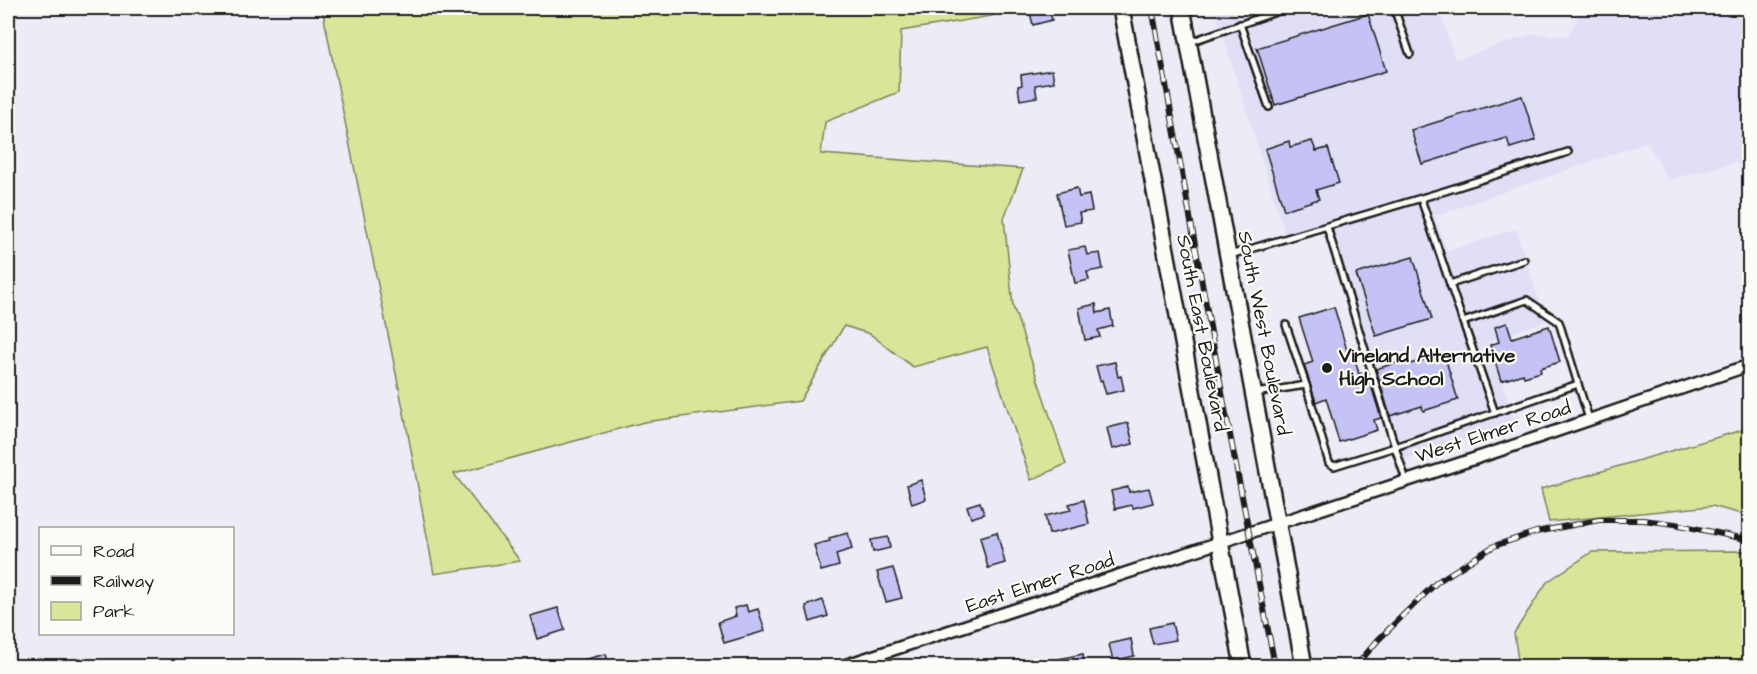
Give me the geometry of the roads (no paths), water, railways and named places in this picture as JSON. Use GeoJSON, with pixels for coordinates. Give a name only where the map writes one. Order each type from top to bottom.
{"type":"FeatureCollection","features":[{"type":"Feature","properties":{"kind":"main road","name":"South East Boulevard"},"geometry":{"type":"LineString","coordinates":[[1121,8],[1244,666]]}},
{"type":"Feature","properties":{"kind":"main road","name":"South West Boulevard"},"geometry":{"type":"LineString","coordinates":[[1182,8],[1304,666]]}},
{"type":"Feature","properties":{"kind":"street","name":"West Elmer Road"},"geometry":{"type":"LineString","coordinates":[[1248,533],[1749,365]]}},
{"type":"Feature","properties":{"kind":"street","name":"East Elmer Road"},"geometry":{"type":"LineString","coordinates":[[843,666],[1248,533]]}},
{"type":"Feature","properties":{"kind":"lane"},"geometry":{"type":"LineString","coordinates":[[1188,43],[1287,8]]}},
{"type":"Feature","properties":{"kind":"lane"},"geometry":{"type":"LineString","coordinates":[[1394,8],[1410,54]]}},
{"type":"Feature","properties":{"kind":"lane"},"geometry":{"type":"LineString","coordinates":[[1240,24],[1269,106]]}},
{"type":"Feature","properties":{"kind":"lane"},"geometry":{"type":"LineString","coordinates":[[1228,256],[1421,199],[1568,152]]}},
{"type":"Feature","properties":{"kind":"lane"},"geometry":{"type":"LineString","coordinates":[[1421,199],[1495,413]]}},
{"type":"Feature","properties":{"kind":"lane"},"geometry":{"type":"LineString","coordinates":[[1327,227],[1406,480]]}},
{"type":"Feature","properties":{"kind":"lane"},"geometry":{"type":"LineString","coordinates":[[1450,284],[1524,260]]}},
{"type":"Feature","properties":{"kind":"lane"},"geometry":{"type":"LineString","coordinates":[[1463,322],[1527,300],[1559,322],[1589,419]]}},
{"type":"Feature","properties":{"kind":"lane"},"geometry":{"type":"LineString","coordinates":[[1286,325],[1329,463],[1334,466],[1578,384]]}},
{"type":"Feature","properties":{"kind":"lane"},"geometry":{"type":"LineString","coordinates":[[1254,393],[1305,385]]}},
{"type":"Feature","properties":{"kind":"railway"},"geometry":{"type":"LineString","coordinates":[[1152,8],[1225,409],[1275,666]]}},
{"type":"Feature","properties":{"kind":"railway"},"geometry":{"type":"LineString","coordinates":[[1356,666],[1378,640],[1437,582],[1494,546],[1536,532],[1599,520],[1643,520],[1675,524],[1750,540]]}},
{"type":"Feature","properties":{"kind":"place","name":"Vineland Alternative High School"},"geometry":{"type":"Point","coordinates":[1327,368]}}]}
